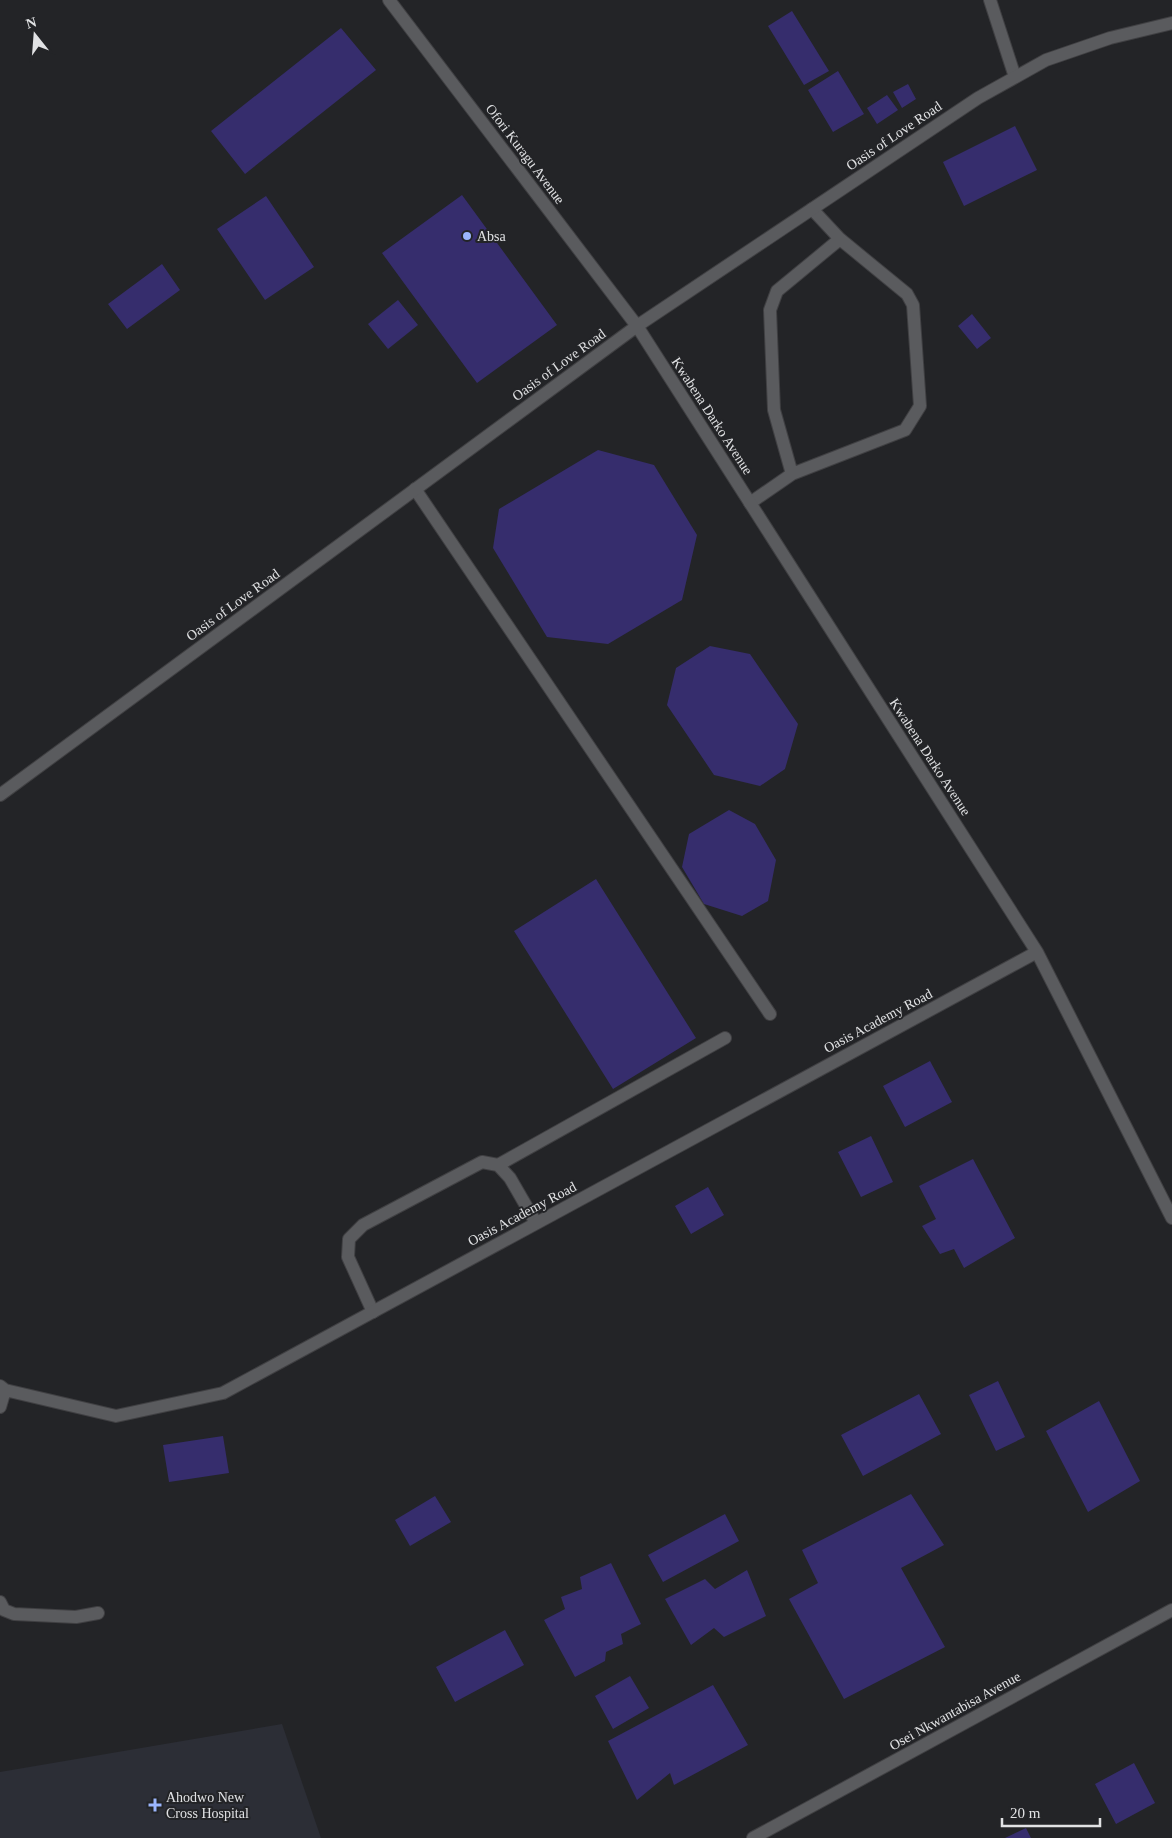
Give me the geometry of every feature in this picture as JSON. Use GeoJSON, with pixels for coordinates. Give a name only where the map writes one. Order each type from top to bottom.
{"type":"FeatureCollection","features":[{"type":"Feature","properties":{"kind":"street","name":"Ofori Kuragu Avenue"},"geometry":{"type":"LineString","coordinates":[[390,0],[637,326]]}},
{"type":"Feature","properties":{"kind":"street"},"geometry":{"type":"LineString","coordinates":[[990,0],[1015,77]]}},
{"type":"Feature","properties":{"kind":"street","name":"Oasis of Love Road"},"geometry":{"type":"LineString","coordinates":[[0,795],[637,326],[978,98],[1046,60],[1110,38],[1172,23]]}},
{"type":"Feature","properties":{"kind":"street"},"geometry":{"type":"LineString","coordinates":[[750,503],[792,474],[905,430],[920,406],[914,305],[907,294],[840,239],[812,209]]}},
{"type":"Feature","properties":{"kind":"street"},"geometry":{"type":"LineString","coordinates":[[792,474],[774,410],[770,310],[777,291],[840,239]]}},
{"type":"Feature","properties":{"kind":"street","name":"Kwabena Darko Avenue"},"geometry":{"type":"LineString","coordinates":[[637,326],[1037,952],[1172,1218]]}},
{"type":"Feature","properties":{"kind":"street"},"geometry":{"type":"LineString","coordinates":[[416,489],[770,1014]]}},
{"type":"Feature","properties":{"kind":"street","name":"Oasis Academy Road"},"geometry":{"type":"LineString","coordinates":[[2,1388],[116,1416],[223,1393],[1037,952]]}},
{"type":"Feature","properties":{"kind":"street"},"geometry":{"type":"LineString","coordinates":[[498,1165],[725,1038]]}},
{"type":"Feature","properties":{"kind":"street"},"geometry":{"type":"LineString","coordinates":[[373,1312],[348,1257],[349,1239],[364,1225],[482,1162],[498,1165],[510,1178],[536,1223]]}},
{"type":"Feature","properties":{"kind":"street"},"geometry":{"type":"LineString","coordinates":[[0,1407],[2,1388]]}},
{"type":"Feature","properties":{"kind":"street"},"geometry":{"type":"LineString","coordinates":[[0,1602],[4,1610],[14,1614],[76,1617],[98,1613]]}},
{"type":"Feature","properties":{"kind":"street","name":"Osei Nkwantabisa Avenue"},"geometry":{"type":"LineString","coordinates":[[761,1836],[1172,1610]]}},
{"type":"Feature","properties":{"kind":"shaded area","name":"Ahodwo New Cross Hospital"},"geometry":{"type":"Polygon","coordinates":[[[282,1724],[321,1838],[0,1838],[0,1772],[282,1724]]]}},
{"type":"Feature","properties":{"kind":"building"},"geometry":{"type":"Polygon","coordinates":[[[792,11],[829,71],[804,85],[768,26],[792,11]]]}},
{"type":"Feature","properties":{"kind":"building"},"geometry":{"type":"Polygon","coordinates":[[[341,28],[376,70],[245,174],[211,131],[341,28]]]}},
{"type":"Feature","properties":{"kind":"building"},"geometry":{"type":"Polygon","coordinates":[[[838,71],[864,114],[833,132],[808,90],[838,71]]]}},
{"type":"Feature","properties":{"kind":"building"},"geometry":{"type":"Polygon","coordinates":[[[908,84],[916,99],[902,108],[893,92],[908,84]]]}},
{"type":"Feature","properties":{"kind":"building"},"geometry":{"type":"Polygon","coordinates":[[[887,95],[898,110],[877,124],[867,108],[887,95]]]}},
{"type":"Feature","properties":{"kind":"building"},"geometry":{"type":"Polygon","coordinates":[[[1015,126],[1037,170],[964,206],[943,162],[1015,126]]]}},
{"type":"Feature","properties":{"kind":"building"},"geometry":{"type":"Polygon","coordinates":[[[462,195],[557,325],[477,383],[382,253],[462,195]]]}},
{"type":"Feature","properties":{"kind":"building"},"geometry":{"type":"Polygon","coordinates":[[[266,196],[314,267],[265,300],[217,229],[266,196]]]}},
{"type":"Feature","properties":{"kind":"building"},"geometry":{"type":"Polygon","coordinates":[[[162,264],[180,290],[127,329],[108,304],[162,264]]]}},
{"type":"Feature","properties":{"kind":"building"},"geometry":{"type":"Polygon","coordinates":[[[398,300],[418,325],[388,349],[368,324],[398,300]]]}},
{"type":"Feature","properties":{"kind":"building"},"geometry":{"type":"Polygon","coordinates":[[[972,314],[991,338],[977,349],[958,326],[972,314]]]}},
{"type":"Feature","properties":{"kind":"building"},"geometry":{"type":"Polygon","coordinates":[[[598,450],[654,465],[697,535],[682,600],[608,644],[547,637],[493,548],[499,509],[598,450]]]}},
{"type":"Feature","properties":{"kind":"building"},"geometry":{"type":"Polygon","coordinates":[[[710,646],[750,654],[798,724],[785,769],[760,786],[714,775],[667,705],[676,668],[710,646]]]}},
{"type":"Feature","properties":{"kind":"building"},"geometry":{"type":"Polygon","coordinates":[[[729,810],[755,824],[776,860],[768,901],[742,916],[704,904],[682,867],[689,834],[729,810]]]}},
{"type":"Feature","properties":{"kind":"building"},"geometry":{"type":"Polygon","coordinates":[[[596,879],[696,1038],[613,1089],[514,931],[596,879]]]}},
{"type":"Feature","properties":{"kind":"building"},"geometry":{"type":"Polygon","coordinates":[[[930,1061],[952,1102],[905,1127],[883,1086],[930,1061]]]}},
{"type":"Feature","properties":{"kind":"building"},"geometry":{"type":"Polygon","coordinates":[[[871,1136],[893,1182],[861,1197],[838,1152],[871,1136]]]}},
{"type":"Feature","properties":{"kind":"building"},"geometry":{"type":"Polygon","coordinates":[[[973,1159],[1015,1238],[964,1268],[954,1249],[940,1254],[922,1226],[936,1219],[919,1186],[973,1159]]]}},
{"type":"Feature","properties":{"kind":"building"},"geometry":{"type":"Polygon","coordinates":[[[708,1187],[724,1215],[691,1234],[675,1206],[708,1187]]]}},
{"type":"Feature","properties":{"kind":"building"},"geometry":{"type":"Polygon","coordinates":[[[998,1381],[1025,1437],[996,1451],[969,1395],[998,1381]]]}},
{"type":"Feature","properties":{"kind":"building"},"geometry":{"type":"Polygon","coordinates":[[[919,1394],[941,1434],[863,1476],[841,1435],[919,1394]]]}},
{"type":"Feature","properties":{"kind":"building"},"geometry":{"type":"Polygon","coordinates":[[[1099,1401],[1140,1481],[1088,1512],[1046,1431],[1099,1401]]]}},
{"type":"Feature","properties":{"kind":"building"},"geometry":{"type":"Polygon","coordinates":[[[223,1436],[229,1473],[169,1482],[163,1445],[223,1436]]]}},
{"type":"Feature","properties":{"kind":"building"},"geometry":{"type":"Polygon","coordinates":[[[911,1494],[944,1545],[901,1568],[945,1647],[844,1699],[789,1599],[818,1583],[802,1550],[911,1494]]]}},
{"type":"Feature","properties":{"kind":"building"},"geometry":{"type":"Polygon","coordinates":[[[435,1496],[451,1522],[410,1546],[395,1520],[435,1496]]]}},
{"type":"Feature","properties":{"kind":"building"},"geometry":{"type":"Polygon","coordinates":[[[725,1514],[739,1541],[663,1582],[648,1555],[725,1514]]]}},
{"type":"Feature","properties":{"kind":"building"},"geometry":{"type":"Polygon","coordinates":[[[611,1563],[641,1624],[621,1634],[623,1644],[606,1652],[605,1661],[575,1677],[544,1620],[565,1609],[561,1597],[582,1589],[580,1577],[611,1563]]]}},
{"type":"Feature","properties":{"kind":"building"},"geometry":{"type":"Polygon","coordinates":[[[747,1570],[766,1616],[724,1637],[714,1628],[691,1645],[665,1599],[705,1579],[715,1589],[747,1570]]]}},
{"type":"Feature","properties":{"kind":"building"},"geometry":{"type":"Polygon","coordinates":[[[505,1630],[524,1665],[455,1702],[436,1667],[505,1630]]]}},
{"type":"Feature","properties":{"kind":"building"},"geometry":{"type":"Polygon","coordinates":[[[630,1676],[649,1708],[613,1729],[595,1696],[630,1676]]]}},
{"type":"Feature","properties":{"kind":"building"},"geometry":{"type":"Polygon","coordinates":[[[713,1685],[748,1745],[674,1785],[670,1773],[637,1800],[608,1741],[713,1685]]]}},
{"type":"Feature","properties":{"kind":"building"},"geometry":{"type":"Polygon","coordinates":[[[1134,1763],[1155,1803],[1116,1824],[1095,1784],[1134,1763]]]}},
{"type":"Feature","properties":{"kind":"building"},"geometry":{"type":"Polygon","coordinates":[[[1026,1828],[1031,1838],[1005,1838],[1026,1828]]]}},
{"type":"Feature","properties":{"kind":"place","name":"Absa"},"geometry":{"type":"Point","coordinates":[467,236]}},
{"type":"Feature","properties":{"kind":"place","name":"Ahodwo New Cross Hospital"},"geometry":{"type":"Point","coordinates":[155,1805]}}]}
